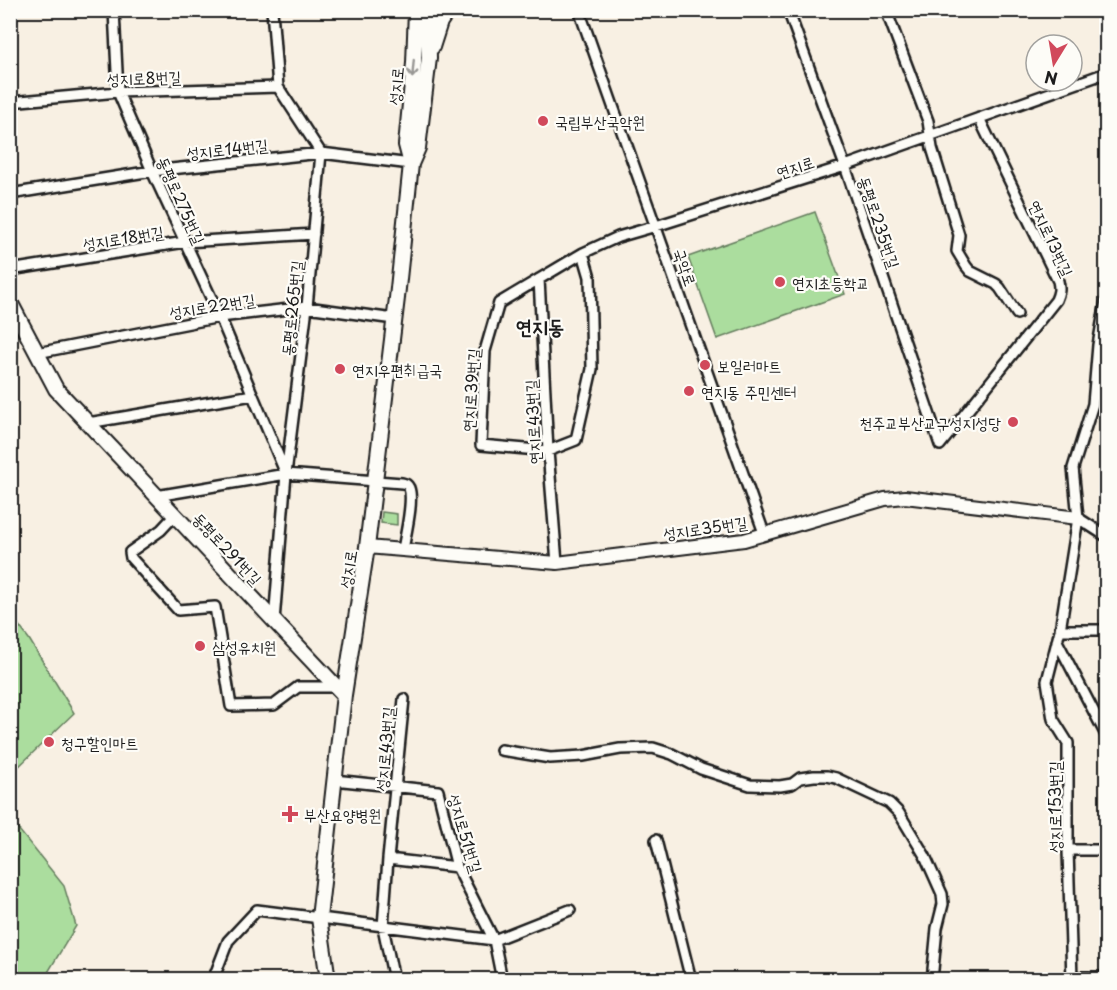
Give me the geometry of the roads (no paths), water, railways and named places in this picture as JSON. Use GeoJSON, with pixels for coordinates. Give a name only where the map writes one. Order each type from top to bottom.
{"type":"FeatureCollection","features":[{"type":"Feature","properties":{"kind":"main road"},"geometry":{"type":"LineString","coordinates":[[406,10],[415,32]]}},
{"type":"Feature","properties":{"kind":"main road","name":"성지로"},"geometry":{"type":"LineString","coordinates":[[411,164],[406,146],[414,63],[416,10]]}},
{"type":"Feature","properties":{"kind":"main road","name":"성지로"},"geometry":{"type":"LineString","coordinates":[[328,980],[319,918],[334,780],[340,691],[367,547],[411,164],[418,148],[429,58],[428,10]]}},
{"type":"Feature","properties":{"kind":"main road","name":"성지로"},"geometry":{"type":"LineString","coordinates":[[429,58],[440,22],[448,10]]}},
{"type":"Feature","properties":{"kind":"main road","name":"동평로291번길"},"geometry":{"type":"LineString","coordinates":[[10,302],[56,389],[340,691]]}},
{"type":"Feature","properties":{"kind":"street","name":"동평로275번길"},"geometry":{"type":"LineString","coordinates":[[114,10],[118,92],[219,317],[286,474]]}},
{"type":"Feature","properties":{"kind":"street"},"geometry":{"type":"LineString","coordinates":[[272,10],[278,87],[321,153]]}},
{"type":"Feature","properties":{"kind":"street","name":"국악로"},"geometry":{"type":"LineString","coordinates":[[579,10],[764,533]]}},
{"type":"Feature","properties":{"kind":"street","name":"동평로235번길"},"geometry":{"type":"LineString","coordinates":[[788,10],[845,166],[940,445]]}},
{"type":"Feature","properties":{"kind":"street"},"geometry":{"type":"LineString","coordinates":[[886,10],[928,121],[932,148],[959,235],[957,251],[970,271],[1000,288],[1017,314]]}},
{"type":"Feature","properties":{"kind":"street","name":"연지로"},"geometry":{"type":"LineString","coordinates":[[500,303],[582,253],[618,237],[845,166],[1107,74]]}},
{"type":"Feature","properties":{"kind":"street","name":"성지로8번길"},"geometry":{"type":"LineString","coordinates":[[10,102],[118,92],[278,87]]}},
{"type":"Feature","properties":{"kind":"street","name":"연지로13번길"},"geometry":{"type":"LineString","coordinates":[[940,445],[1056,300],[1059,293],[1058,281],[979,118]]}},
{"type":"Feature","properties":{"kind":"street","name":"성지로14번길"},"geometry":{"type":"LineString","coordinates":[[10,194],[152,171],[321,153],[411,164]]}},
{"type":"Feature","properties":{"kind":"street","name":"동평로265번길"},"geometry":{"type":"LineString","coordinates":[[274,621],[286,474],[307,307],[321,153]]}},
{"type":"Feature","properties":{"kind":"street","name":"성지로18번길"},"geometry":{"type":"LineString","coordinates":[[10,270],[185,242],[314,234]]}},
{"type":"Feature","properties":{"kind":"street","name":"연지로39번길"},"geometry":{"type":"LineString","coordinates":[[500,303],[485,351],[481,445],[548,451],[576,440],[592,369],[590,277],[582,253]]}},
{"type":"Feature","properties":{"kind":"street","name":"연지로43번길"},"geometry":{"type":"LineString","coordinates":[[539,279],[548,451],[557,563]]}},
{"type":"Feature","properties":{"kind":"street","name":"성지로153번길"},"geometry":{"type":"LineString","coordinates":[[1072,978],[1068,850],[1068,743],[1053,718],[1047,681],[1060,630],[1078,518],[1073,468],[1094,404],[1098,345],[1107,301]]}},
{"type":"Feature","properties":{"kind":"street","name":"성지로22번길"},"geometry":{"type":"LineString","coordinates":[[37,353],[219,317],[307,307],[394,318]]}},
{"type":"Feature","properties":{"kind":"street"},"geometry":{"type":"LineString","coordinates":[[88,423],[253,395]]}},
{"type":"Feature","properties":{"kind":"street"},"geometry":{"type":"LineString","coordinates":[[156,496],[286,474],[402,483],[409,488],[410,505],[403,550]]}},
{"type":"Feature","properties":{"kind":"street","name":"성지로35번길"},"geometry":{"type":"LineString","coordinates":[[367,547],[557,563],[744,540],[885,499],[905,497],[1078,518]]}},
{"type":"Feature","properties":{"kind":"street"},"geometry":{"type":"LineString","coordinates":[[175,515],[161,530],[130,552],[131,558],[178,610],[215,608],[231,706],[274,705],[298,687],[340,691]]}},
{"type":"Feature","properties":{"kind":"street"},"geometry":{"type":"LineString","coordinates":[[1078,518],[1107,536]]}},
{"type":"Feature","properties":{"kind":"street"},"geometry":{"type":"LineString","coordinates":[[1060,630],[1107,630]]}},
{"type":"Feature","properties":{"kind":"street"},"geometry":{"type":"LineString","coordinates":[[1057,641],[1107,735]]}},
{"type":"Feature","properties":{"kind":"street","name":"성지로43번길"},"geometry":{"type":"LineString","coordinates":[[394,980],[383,927],[404,699]]}},
{"type":"Feature","properties":{"kind":"street"},"geometry":{"type":"LineString","coordinates":[[501,750],[550,758],[582,756],[620,749],[653,748],[672,754],[702,769],[750,785],[780,786],[792,784],[800,778],[827,776],[889,803],[899,813],[925,856],[942,894],[943,904],[935,944],[932,980]]}},
{"type":"Feature","properties":{"kind":"street","name":"성지로51번길"},"geometry":{"type":"LineString","coordinates":[[334,780],[438,791],[457,867],[494,940],[502,980]]}},
{"type":"Feature","properties":{"kind":"street"},"geometry":{"type":"LineString","coordinates":[[656,840],[691,980]]}},
{"type":"Feature","properties":{"kind":"street"},"geometry":{"type":"LineString","coordinates":[[1068,850],[1107,850]]}},
{"type":"Feature","properties":{"kind":"street"},"geometry":{"type":"LineString","coordinates":[[388,859],[457,867]]}},
{"type":"Feature","properties":{"kind":"street"},"geometry":{"type":"LineString","coordinates":[[213,980],[228,941],[256,910],[494,940],[570,910]]}},
{"type":"Feature","properties":{"kind":"street"},"geometry":{"type":"LineString","coordinates":[[1072,978],[1107,977]]}},
{"type":"Feature","properties":{"kind":"place","name":"국립부산국악원"},"geometry":{"type":"Point","coordinates":[543,121]}},
{"type":"Feature","properties":{"kind":"place","name":"연지초등학교"},"geometry":{"type":"Point","coordinates":[780,282]}},
{"type":"Feature","properties":{"kind":"place","name":"보일러마트"},"geometry":{"type":"Point","coordinates":[705,365]}},
{"type":"Feature","properties":{"kind":"place","name":"연지우편취급국"},"geometry":{"type":"Point","coordinates":[340,369]}},
{"type":"Feature","properties":{"kind":"place","name":"연지동 주민센터"},"geometry":{"type":"Point","coordinates":[689,391]}},
{"type":"Feature","properties":{"kind":"place","name":"천주교부산교구성지성당"},"geometry":{"type":"Point","coordinates":[1013,422]}},
{"type":"Feature","properties":{"kind":"place","name":"삼성유치원"},"geometry":{"type":"Point","coordinates":[200,646]}},
{"type":"Feature","properties":{"kind":"place","name":"청구할인마트"},"geometry":{"type":"Point","coordinates":[49,742]}},
{"type":"Feature","properties":{"kind":"place","name":"부산요양병원"},"geometry":{"type":"Point","coordinates":[290,814]}},
{"type":"Feature","properties":{"kind":"district","name":"연지동"},"geometry":{"type":"Point","coordinates":[540,326]}}]}
